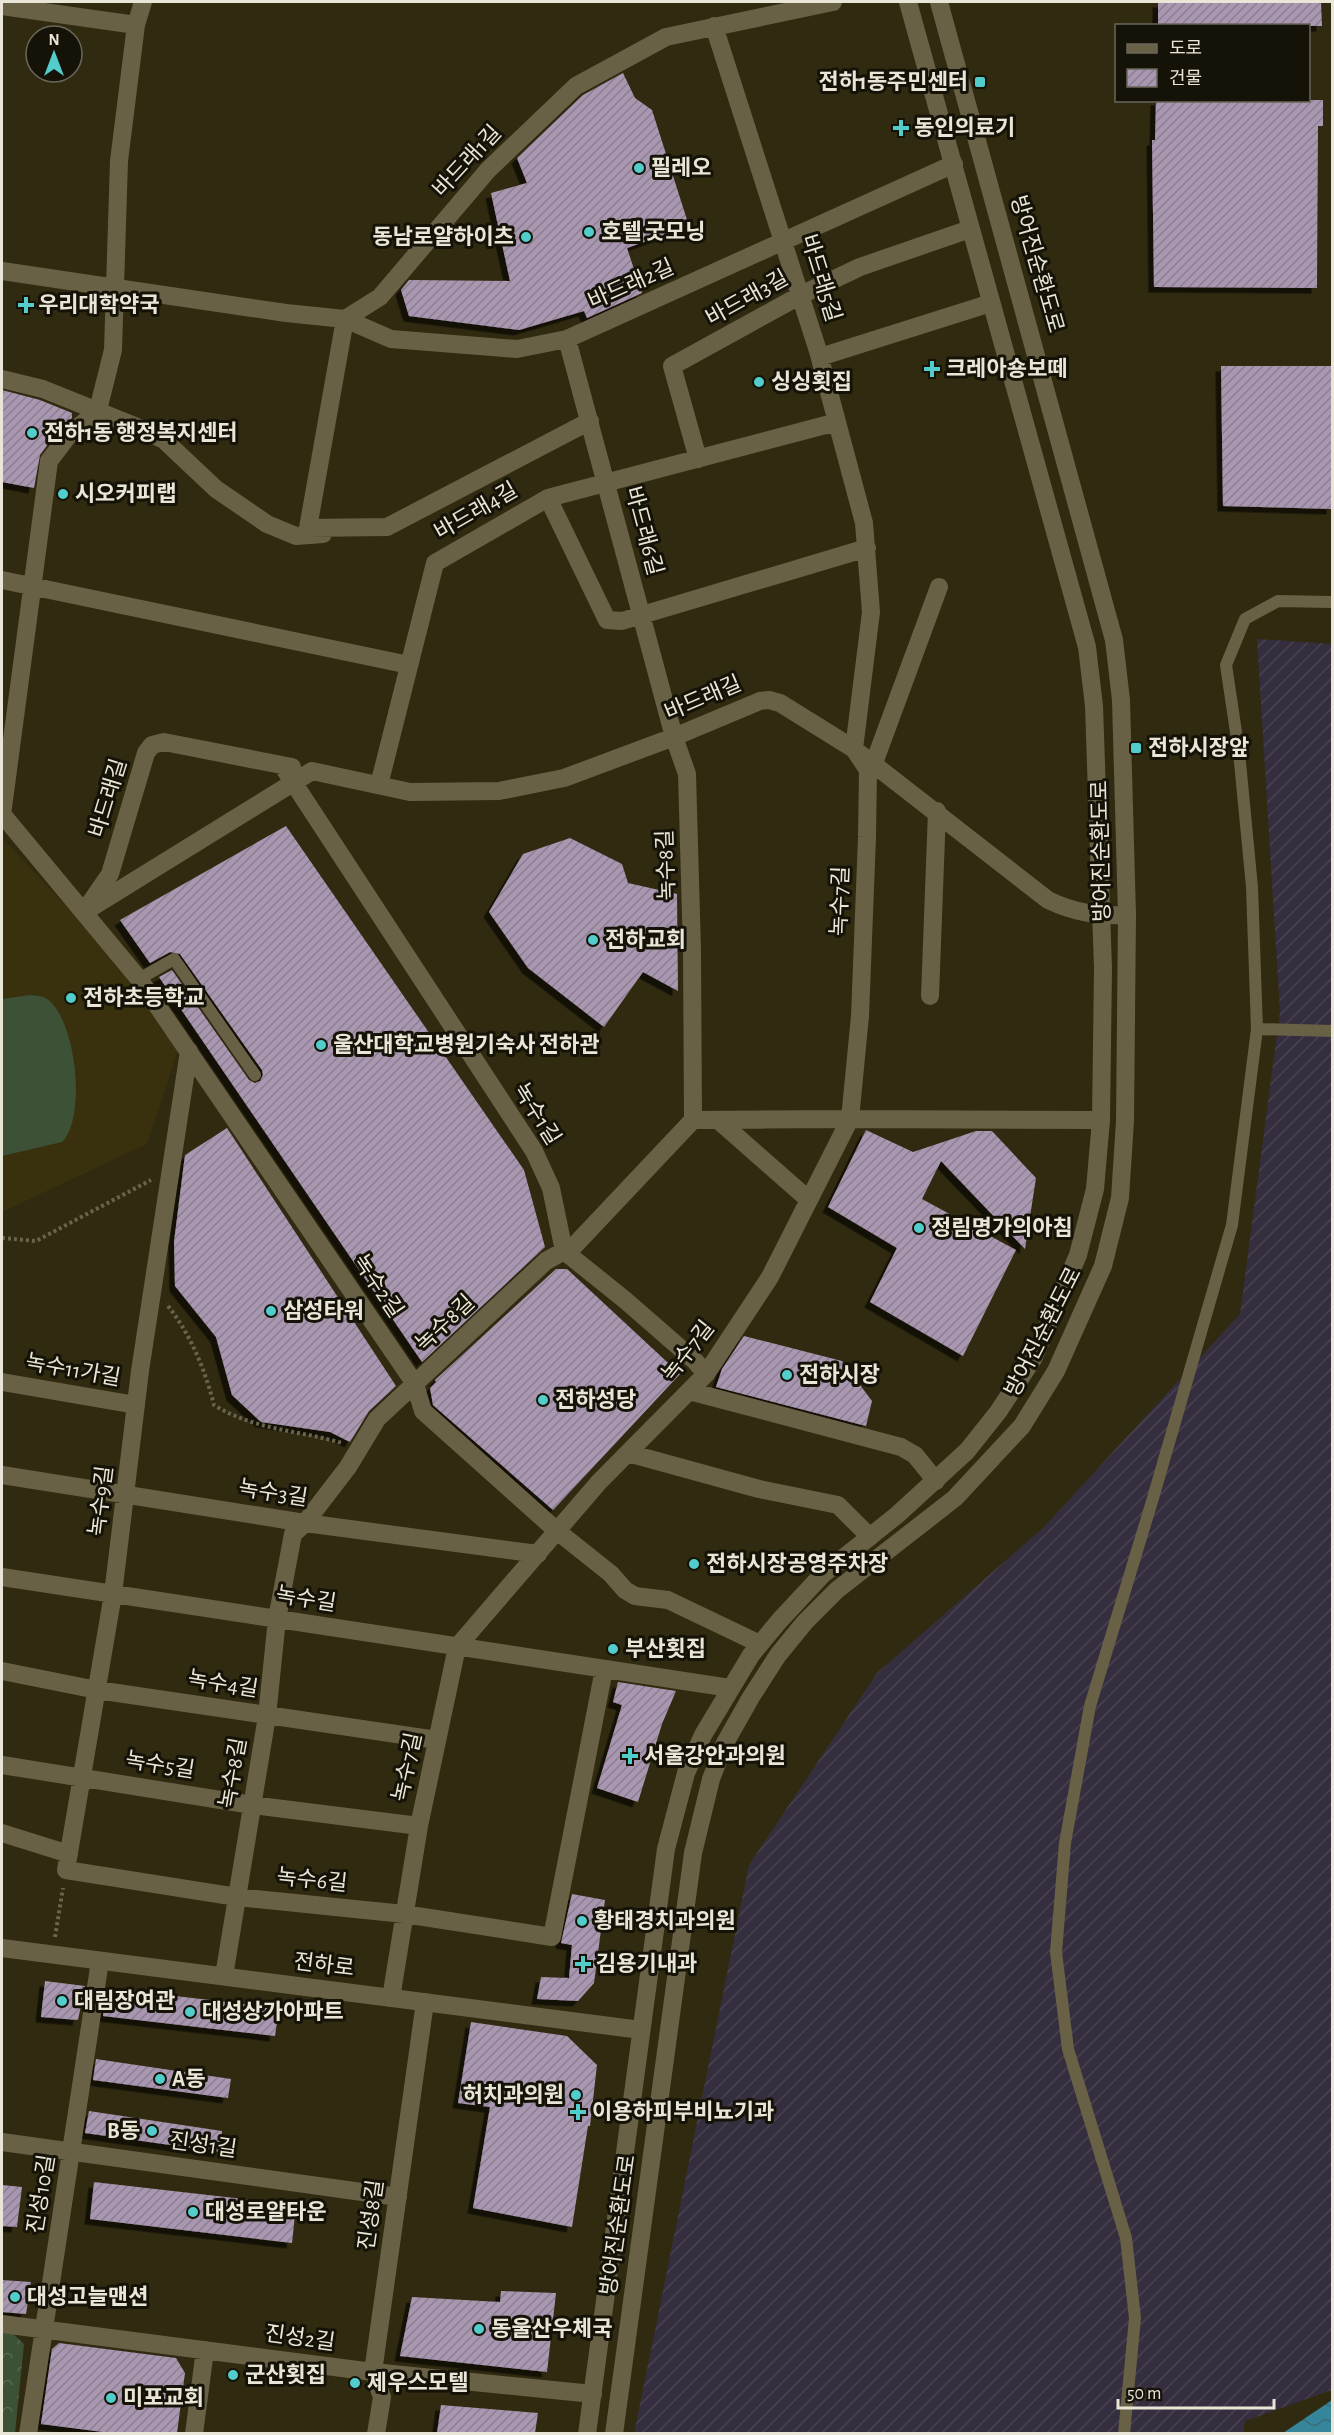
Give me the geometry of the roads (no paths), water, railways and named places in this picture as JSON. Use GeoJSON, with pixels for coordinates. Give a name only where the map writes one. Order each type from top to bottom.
{"type":"FeatureCollection","features":[{"type":"Feature","properties":{"kind":"street"},"geometry":{"type":"LineString","coordinates":[[143,2],[136,25],[119,161],[113,350],[98,410],[68,436],[49,461],[2,814],[84,912],[312,771]]}},
{"type":"Feature","properties":{"kind":"street","name":"바드래1길"},"geometry":{"type":"LineString","coordinates":[[345,319],[380,297],[488,170],[576,86],[666,37],[832,2]]}},
{"type":"Feature","properties":{"kind":"street","name":"방어진순환도로"},"geometry":{"type":"LineString","coordinates":[[587,2433],[666,1849],[686,1773],[703,1735],[730,1688],[760,1644],[822,1575],[936,1481],[967,1450],[998,1412],[1033,1359],[1078,1255],[1095,1189],[1101,1120],[1101,916],[1094,706],[1087,647],[908,2]]}},
{"type":"Feature","properties":{"kind":"street","name":"방어진순환도로"},"geometry":{"type":"LineString","coordinates":[[614,2433],[693,1852],[711,1779],[725,1743],[778,1655],[805,1622],[837,1590],[955,1498],[991,1462],[1022,1426],[1056,1371],[1103,1266],[1120,1198],[1125,1121],[1127,915],[1121,700],[1114,640],[939,2]]}},
{"type":"Feature","properties":{"kind":"street"},"geometry":{"type":"LineString","coordinates":[[2,6],[136,25]]}},
{"type":"Feature","properties":{"kind":"street","name":"바드래5길"},"geometry":{"type":"LineString","coordinates":[[714,26],[820,357],[864,523],[871,612],[854,748]]}},
{"type":"Feature","properties":{"kind":"street","name":"바드래2길"},"geometry":{"type":"LineString","coordinates":[[345,319],[391,339],[517,349],[567,339],[954,164]]}},
{"type":"Feature","properties":{"kind":"street","name":"바드래3길"},"geometry":{"type":"LineString","coordinates":[[698,459],[672,366],[801,295],[860,267],[970,229]]}},
{"type":"Feature","properties":{"kind":"street"},"geometry":{"type":"LineString","coordinates":[[2,271],[345,319],[308,528],[387,527]]}},
{"type":"Feature","properties":{"kind":"street"},"geometry":{"type":"LineString","coordinates":[[820,357],[991,303]]}},
{"type":"Feature","properties":{"kind":"street","name":"바드래6길"},"geometry":{"type":"LineString","coordinates":[[567,339],[674,737]]}},
{"type":"Feature","properties":{"kind":"street"},"geometry":{"type":"LineString","coordinates":[[2,379],[43,389],[98,410],[164,440],[216,489],[267,524],[296,536],[387,527],[590,421]]}},
{"type":"Feature","properties":{"kind":"street","name":"바드래4길"},"geometry":{"type":"LineString","coordinates":[[380,785],[435,563],[548,498],[837,422]]}},
{"type":"Feature","properties":{"kind":"street"},"geometry":{"type":"LineString","coordinates":[[548,498],[607,620],[622,621],[867,548]]}},
{"type":"Feature","properties":{"kind":"street"},"geometry":{"type":"LineString","coordinates":[[2,580],[409,665]]}},
{"type":"Feature","properties":{"kind":"street"},"geometry":{"type":"LineString","coordinates":[[874,764],[939,587]]}},
{"type":"Feature","properties":{"kind":"street","name":"바드래길"},"geometry":{"type":"LineString","coordinates":[[84,912],[110,874],[146,753],[152,746],[164,742],[410,792],[499,791],[564,778],[674,737],[739,708],[769,700],[780,703],[854,748],[1048,900],[1072,911],[1101,916],[1127,915]]}},
{"type":"Feature","properties":{"kind":"street","name":"녹수8길"},"geometry":{"type":"LineString","coordinates":[[224,1976],[267,1716],[277,1619],[293,1534],[305,1523],[356,1454],[378,1419],[546,1261],[575,1245],[693,1120],[692,950],[687,774],[674,737]]}},
{"type":"Feature","properties":{"kind":"street","name":"녹수7길"},"geometry":{"type":"LineString","coordinates":[[391,1998],[419,1826],[458,1647],[599,1482],[706,1374],[770,1277],[850,1119],[860,1004],[868,770],[854,748]]}},
{"type":"Feature","properties":{"kind":"street","name":"녹수1길"},"geometry":{"type":"LineString","coordinates":[[282,765],[534,1150],[551,1188],[564,1251]]}},
{"type":"Feature","properties":{"kind":"street"},"geometry":{"type":"LineString","coordinates":[[930,996],[937,811]]}},
{"type":"Feature","properties":{"kind":"street","name":"녹수2길"},"geometry":{"type":"LineString","coordinates":[[84,912],[139,978],[189,1051],[415,1384],[423,1411],[557,1531],[611,1574],[625,1590],[635,1596],[668,1600],[760,1644]]}},
{"type":"Feature","properties":{"kind":"street","name":"녹수9길"},"geometry":{"type":"LineString","coordinates":[[68,1862],[114,1594],[136,1406],[189,1051]]}},
{"type":"Feature","properties":{"kind":"street"},"geometry":{"type":"LineString","coordinates":[[693,1120],[1101,1120]]}},
{"type":"Feature","properties":{"kind":"street"},"geometry":{"type":"LineString","coordinates":[[718,1120],[809,1200]]}},
{"type":"Feature","properties":{"kind":"street"},"geometry":{"type":"LineString","coordinates":[[564,1251],[625,1300],[706,1374]]}},
{"type":"Feature","properties":{"kind":"street","name":"녹수11가길"},"geometry":{"type":"LineString","coordinates":[[2,1382],[136,1406]]}},
{"type":"Feature","properties":{"kind":"street"},"geometry":{"type":"LineString","coordinates":[[689,1391],[901,1447],[915,1455],[936,1481]]}},
{"type":"Feature","properties":{"kind":"street"},"geometry":{"type":"LineString","coordinates":[[628,1453],[759,1489],[838,1505],[870,1537]]}},
{"type":"Feature","properties":{"kind":"street","name":"녹수3길"},"geometry":{"type":"LineString","coordinates":[[2,1475],[305,1523],[538,1554]]}},
{"type":"Feature","properties":{"kind":"street","name":"녹수길"},"geometry":{"type":"LineString","coordinates":[[2,1577],[730,1688]]}},
{"type":"Feature","properties":{"kind":"street","name":"녹수6길"},"geometry":{"type":"LineString","coordinates":[[2,1833],[68,1862],[237,1897],[404,1914],[552,1938],[604,1669]]}},
{"type":"Feature","properties":{"kind":"street","name":"녹수4길"},"geometry":{"type":"LineString","coordinates":[[2,1671],[97,1689],[267,1716],[437,1740]]}},
{"type":"Feature","properties":{"kind":"street","name":"녹수5길"},"geometry":{"type":"LineString","coordinates":[[2,1765],[252,1805],[419,1826]]}},
{"type":"Feature","properties":{"kind":"street","name":"전하로"},"geometry":{"type":"LineString","coordinates":[[2,1948],[641,2030]]}},
{"type":"Feature","properties":{"kind":"street","name":"진성10길"},"geometry":{"type":"LineString","coordinates":[[28,2433],[100,1961]]}},
{"type":"Feature","properties":{"kind":"street","name":"진성8길"},"geometry":{"type":"LineString","coordinates":[[376,2433],[382,2397],[373,2372],[425,2002]]}},
{"type":"Feature","properties":{"kind":"street","name":"진성1길"},"geometry":{"type":"LineString","coordinates":[[2,2142],[398,2197]]}},
{"type":"Feature","properties":{"kind":"street","name":"진성2길"},"geometry":{"type":"LineString","coordinates":[[2,2324],[373,2372],[593,2394]]}},
{"type":"Feature","properties":{"kind":"street"},"geometry":{"type":"LineString","coordinates":[[194,2433],[205,2350]]}},
{"type":"Feature","properties":{"kind":"lane"},"geometry":{"type":"LineString","coordinates":[[1124,2433],[1135,2318],[1126,2238],[1068,2049],[1056,1952],[1065,1843],[1090,1707],[1232,1225],[1257,1029],[1252,887],[1239,752],[1227,665],[1245,619],[1278,601],[1332,602]]}},
{"type":"Feature","properties":{"kind":"lane"},"geometry":{"type":"LineString","coordinates":[[139,978],[174,959],[255,1075]]}},
{"type":"Feature","properties":{"kind":"lane"},"geometry":{"type":"LineString","coordinates":[[1257,1029],[1332,1031]]}},
{"type":"Feature","properties":{"kind":"water"},"geometry":{"type":"Polygon","coordinates":[[[1332,2400],[1332,2433],[1283,2433],[1332,2400]]]}},
{"type":"Feature","properties":{"kind":"place","name":"전하1동주민센터"},"geometry":{"type":"Point","coordinates":[980,82]}},
{"type":"Feature","properties":{"kind":"place","name":"동인의료기"},"geometry":{"type":"Point","coordinates":[901,128]}},
{"type":"Feature","properties":{"kind":"place","name":"필레오"},"geometry":{"type":"Point","coordinates":[639,168]}},
{"type":"Feature","properties":{"kind":"place","name":"호텔 굿모닝"},"geometry":{"type":"Point","coordinates":[589,232]}},
{"type":"Feature","properties":{"kind":"place","name":"동남로얄하이츠"},"geometry":{"type":"Point","coordinates":[526,237]}},
{"type":"Feature","properties":{"kind":"place","name":"우리대학약국"},"geometry":{"type":"Point","coordinates":[26,305]}},
{"type":"Feature","properties":{"kind":"place","name":"크레아숑보떼"},"geometry":{"type":"Point","coordinates":[932,369]}},
{"type":"Feature","properties":{"kind":"place","name":"싱싱횟집"},"geometry":{"type":"Point","coordinates":[759,382]}},
{"type":"Feature","properties":{"kind":"place","name":"전하1동 행정복지센터"},"geometry":{"type":"Point","coordinates":[32,433]}},
{"type":"Feature","properties":{"kind":"place","name":"시오커피랩"},"geometry":{"type":"Point","coordinates":[63,494]}},
{"type":"Feature","properties":{"kind":"place","name":"전하시장앞"},"geometry":{"type":"Point","coordinates":[1136,748]}},
{"type":"Feature","properties":{"kind":"place","name":"전하교회"},"geometry":{"type":"Point","coordinates":[593,940]}},
{"type":"Feature","properties":{"kind":"place","name":"전하초등학교"},"geometry":{"type":"Point","coordinates":[71,998]}},
{"type":"Feature","properties":{"kind":"place","name":"울산대학교병원기숙사 전하관"},"geometry":{"type":"Point","coordinates":[321,1045]}},
{"type":"Feature","properties":{"kind":"place","name":"정림명가의아침"},"geometry":{"type":"Point","coordinates":[919,1228]}},
{"type":"Feature","properties":{"kind":"place","name":"삼성타워"},"geometry":{"type":"Point","coordinates":[271,1311]}},
{"type":"Feature","properties":{"kind":"place","name":"전하시장"},"geometry":{"type":"Point","coordinates":[787,1375]}},
{"type":"Feature","properties":{"kind":"place","name":"전하성당"},"geometry":{"type":"Point","coordinates":[543,1400]}},
{"type":"Feature","properties":{"kind":"place","name":"전하시장공영주차장"},"geometry":{"type":"Point","coordinates":[694,1564]}},
{"type":"Feature","properties":{"kind":"place","name":"부산횟집"},"geometry":{"type":"Point","coordinates":[613,1649]}},
{"type":"Feature","properties":{"kind":"place","name":"서울강안과의원"},"geometry":{"type":"Point","coordinates":[630,1756]}},
{"type":"Feature","properties":{"kind":"place","name":"황태경치과의원"},"geometry":{"type":"Point","coordinates":[582,1921]}},
{"type":"Feature","properties":{"kind":"place","name":"김용기내과"},"geometry":{"type":"Point","coordinates":[583,1964]}},
{"type":"Feature","properties":{"kind":"place","name":"대림장여관"},"geometry":{"type":"Point","coordinates":[62,2001]}},
{"type":"Feature","properties":{"kind":"place","name":"대성상가아파트"},"geometry":{"type":"Point","coordinates":[190,2012]}},
{"type":"Feature","properties":{"kind":"place","name":"A동"},"geometry":{"type":"Point","coordinates":[160,2079]}},
{"type":"Feature","properties":{"kind":"place","name":"허치과의원"},"geometry":{"type":"Point","coordinates":[576,2095]}},
{"type":"Feature","properties":{"kind":"place","name":"이용하피부비뇨기과"},"geometry":{"type":"Point","coordinates":[578,2112]}},
{"type":"Feature","properties":{"kind":"place","name":"B동"},"geometry":{"type":"Point","coordinates":[152,2131]}},
{"type":"Feature","properties":{"kind":"place","name":"대성로얄타운"},"geometry":{"type":"Point","coordinates":[193,2212]}},
{"type":"Feature","properties":{"kind":"place","name":"대성고늘맨션"},"geometry":{"type":"Point","coordinates":[15,2297]}},
{"type":"Feature","properties":{"kind":"place","name":"동울산우체국"},"geometry":{"type":"Point","coordinates":[479,2329]}},
{"type":"Feature","properties":{"kind":"place","name":"군산횟집"},"geometry":{"type":"Point","coordinates":[233,2375]}},
{"type":"Feature","properties":{"kind":"place","name":"제우스모텔"},"geometry":{"type":"Point","coordinates":[355,2383]}},
{"type":"Feature","properties":{"kind":"place","name":"미포교회"},"geometry":{"type":"Point","coordinates":[111,2398]}}]}
